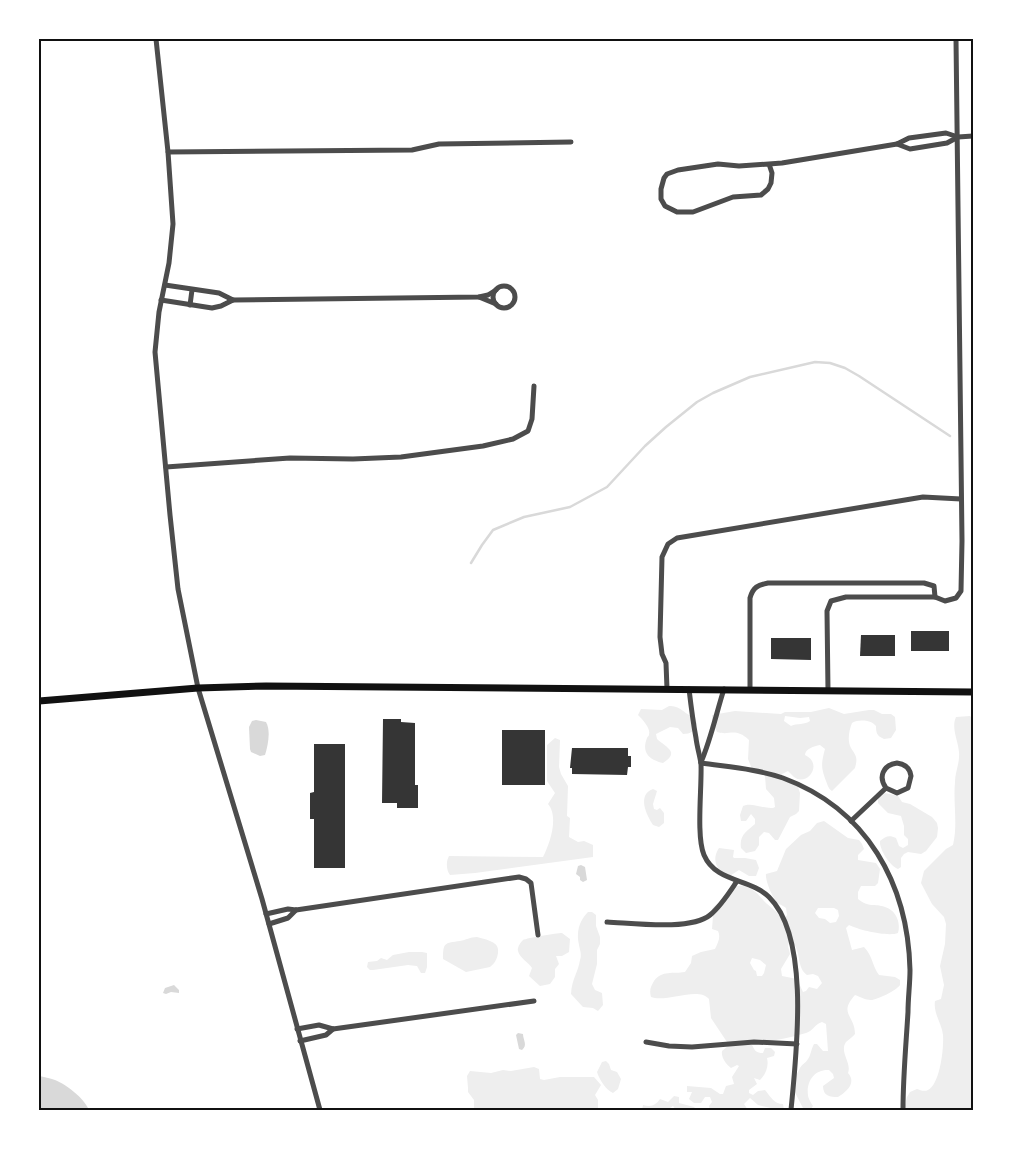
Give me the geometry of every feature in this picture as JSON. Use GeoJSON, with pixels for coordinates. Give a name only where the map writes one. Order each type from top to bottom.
{"type":"FeatureCollection","features":[{"type":"Feature","properties":{"kind":"main road"},"geometry":{"type":"LineString","coordinates":[[39,701],[198,688],[275,686],[973,692]]}},
{"type":"Feature","properties":{"kind":"street"},"geometry":{"type":"LineString","coordinates":[[156,39],[168,152],[173,224],[155,352],[178,589],[198,688],[269,924],[320,1110]]}},
{"type":"Feature","properties":{"kind":"street"},"geometry":{"type":"LineString","coordinates":[[828,691],[827,611],[831,601],[846,597],[935,597],[945,601],[956,598],[961,591],[956,39]]}},
{"type":"Feature","properties":{"kind":"street"},"geometry":{"type":"LineString","coordinates":[[769,164],[772,173],[771,183],[768,189],[761,195],[733,197],[693,212],[677,212],[665,206],[662,199],[661,188],[664,178],[667,174],[678,170],[718,164],[739,166],[769,164],[782,164],[897,144],[909,138],[946,133],[958,137],[973,136]]}},
{"type":"Feature","properties":{"kind":"street"},"geometry":{"type":"LineString","coordinates":[[897,144],[910,148],[947,143],[958,137]]}},
{"type":"Feature","properties":{"kind":"street"},"geometry":{"type":"LineString","coordinates":[[168,152],[412,150],[439,144],[571,142]]}},
{"type":"Feature","properties":{"kind":"street"},"geometry":{"type":"LineString","coordinates":[[164,285],[219,293],[233,300]]}},
{"type":"Feature","properties":{"kind":"street"},"geometry":{"type":"LineString","coordinates":[[161,300],[212,308],[233,300],[479,297],[501,286],[508,286],[514,291],[515,298],[512,304],[506,307],[479,297]]}},
{"type":"Feature","properties":{"kind":"street"},"geometry":{"type":"LineString","coordinates":[[190,305],[192,290]]}},
{"type":"Feature","properties":{"kind":"street"},"geometry":{"type":"LineString","coordinates":[[496,290],[494,297],[496,304]]}},
{"type":"Feature","properties":{"kind":"street"},"geometry":{"type":"LineString","coordinates":[[166,467],[290,458],[353,459],[401,457],[483,446],[513,439],[528,431],[532,419],[534,386]]}},
{"type":"Feature","properties":{"kind":"street"},"geometry":{"type":"LineString","coordinates":[[667,689],[666,663],[662,654],[660,637],[662,557],[668,544],[677,538],[914,499],[933,497],[961,499]]}},
{"type":"Feature","properties":{"kind":"street"},"geometry":{"type":"LineString","coordinates":[[750,690],[750,598],[755,588],[768,583],[924,582],[934,586],[935,597]]}},
{"type":"Feature","properties":{"kind":"street"},"geometry":{"type":"LineString","coordinates":[[701,763],[709,745],[724,689]]}},
{"type":"Feature","properties":{"kind":"street"},"geometry":{"type":"LineString","coordinates":[[689,690],[701,763],[702,850],[708,863],[719,873],[757,888],[769,896],[783,917],[789,936],[797,974],[797,1044],[791,1110]]}},
{"type":"Feature","properties":{"kind":"street"},"geometry":{"type":"LineString","coordinates":[[701,763],[762,772],[782,778],[820,796],[852,821],[886,867],[897,893],[906,927],[910,972],[903,1110]]}},
{"type":"Feature","properties":{"kind":"street"},"geometry":{"type":"LineString","coordinates":[[897,763],[908,768],[911,776],[908,788],[897,793],[886,788],[882,780],[885,768],[897,763]]}},
{"type":"Feature","properties":{"kind":"street"},"geometry":{"type":"LineString","coordinates":[[852,821],[886,788]]}},
{"type":"Feature","properties":{"kind":"street"},"geometry":{"type":"LineString","coordinates":[[266,914],[288,909],[296,910],[519,877],[526,879],[530,883],[538,935]]}},
{"type":"Feature","properties":{"kind":"street"},"geometry":{"type":"LineString","coordinates":[[607,922],[682,924],[701,921],[710,916],[724,901],[737,881]]}},
{"type":"Feature","properties":{"kind":"street"},"geometry":{"type":"LineString","coordinates":[[269,924],[288,918],[296,910]]}},
{"type":"Feature","properties":{"kind":"street"},"geometry":{"type":"LineString","coordinates":[[297,1029],[319,1025],[333,1029],[534,1001]]}},
{"type":"Feature","properties":{"kind":"street"},"geometry":{"type":"LineString","coordinates":[[300,1041],[326,1034],[333,1029]]}},
{"type":"Feature","properties":{"kind":"street"},"geometry":{"type":"LineString","coordinates":[[646,1042],[692,1047],[754,1042],[797,1044]]}},
{"type":"Feature","properties":{"kind":"shaded area"},"geometry":{"type":"Polygon","coordinates":[[[669,706],[677,707],[695,717],[697,724],[690,733],[683,734],[678,728],[670,727],[656,734],[657,739],[671,753],[671,756],[663,763],[654,760],[646,752],[645,743],[649,735],[649,729],[638,715],[641,709],[662,710],[669,706]]]}},
{"type":"Feature","properties":{"kind":"shaded area"},"geometry":{"type":"Polygon","coordinates":[[[829,708],[844,714],[874,710],[882,714],[891,714],[895,717],[896,730],[891,738],[884,739],[878,735],[876,726],[871,722],[861,721],[852,723],[849,739],[856,757],[855,768],[832,791],[828,786],[822,769],[825,749],[820,745],[808,749],[805,755],[811,759],[813,769],[808,777],[799,779],[788,771],[782,774],[782,776],[798,787],[800,793],[799,811],[790,817],[778,840],[775,840],[769,833],[764,832],[759,837],[759,845],[755,851],[746,853],[741,848],[741,840],[744,834],[755,824],[755,819],[751,814],[746,821],[741,821],[740,815],[743,806],[773,808],[775,807],[774,798],[766,789],[765,776],[761,771],[752,769],[748,759],[749,740],[736,733],[717,732],[712,721],[712,715],[735,711],[781,714],[785,712],[811,712],[829,708]],[[785,716],[784,721],[791,726],[810,721],[809,717],[785,716]]]}},
{"type":"Feature","properties":{"kind":"shaded area"},"geometry":{"type":"Polygon","coordinates":[[[970,716],[973,719],[973,1110],[904,1110],[910,1092],[917,1089],[927,1091],[936,1081],[942,1057],[943,1035],[936,1014],[935,1001],[941,999],[944,985],[940,966],[945,944],[946,924],[944,917],[932,904],[921,883],[924,871],[946,849],[953,845],[955,829],[955,778],[959,756],[954,730],[955,721],[956,717],[970,716]]]}},
{"type":"Feature","properties":{"kind":"shaded area"},"geometry":{"type":"Polygon","coordinates":[[[252,721],[266,722],[269,734],[265,755],[260,756],[251,752],[250,749],[249,727],[252,721]]]}},
{"type":"Feature","properties":{"kind":"shaded area"},"geometry":{"type":"Polygon","coordinates":[[[555,738],[560,740],[559,767],[568,786],[567,816],[570,818],[569,837],[578,842],[584,841],[593,845],[593,857],[450,875],[447,866],[449,856],[543,857],[551,838],[553,823],[553,816],[548,804],[555,793],[547,781],[547,745],[555,738]]]}},
{"type":"Feature","properties":{"kind":"shaded area"},"geometry":{"type":"Polygon","coordinates":[[[653,789],[657,791],[653,804],[654,809],[660,808],[664,813],[664,823],[659,827],[653,825],[644,805],[645,796],[653,789]]]}},
{"type":"Feature","properties":{"kind":"shaded area"},"geometry":{"type":"Polygon","coordinates":[[[885,793],[898,796],[902,802],[910,804],[932,817],[937,823],[938,828],[937,837],[926,851],[921,854],[908,852],[904,854],[901,858],[901,867],[898,869],[886,857],[881,848],[880,841],[888,836],[894,837],[899,846],[903,848],[908,845],[908,839],[904,835],[901,816],[888,813],[878,803],[878,798],[885,793]]]}},
{"type":"Feature","properties":{"kind":"shaded area"},"geometry":{"type":"Polygon","coordinates":[[[824,821],[848,838],[859,840],[864,849],[858,855],[858,860],[876,863],[880,869],[878,883],[875,886],[861,886],[858,892],[858,899],[892,911],[898,921],[898,933],[874,932],[849,925],[846,928],[852,950],[864,947],[879,975],[895,977],[900,980],[900,985],[891,992],[874,1000],[855,995],[850,1001],[848,1011],[855,1034],[846,1042],[844,1050],[851,1084],[838,1097],[828,1095],[823,1089],[823,1086],[834,1078],[829,1070],[816,1074],[808,1085],[808,1098],[813,1106],[811,1109],[803,1108],[794,1088],[797,1075],[809,1057],[814,1044],[817,1044],[823,1051],[828,1051],[826,1024],[822,1022],[806,1033],[747,1045],[752,1045],[759,1053],[763,1053],[765,1048],[771,1048],[775,1052],[774,1056],[767,1058],[767,1067],[762,1078],[760,1080],[754,1078],[757,1084],[749,1090],[749,1093],[753,1095],[758,1091],[765,1090],[775,1101],[783,1104],[784,1110],[771,1110],[771,1108],[758,1105],[750,1098],[744,1104],[748,1110],[710,1110],[709,1106],[712,1102],[710,1097],[705,1097],[701,1103],[694,1103],[689,1099],[692,1092],[687,1092],[687,1086],[711,1088],[723,1094],[726,1086],[734,1084],[732,1077],[739,1066],[731,1068],[723,1058],[722,1051],[728,1046],[711,1018],[709,999],[704,995],[697,994],[665,998],[651,997],[651,986],[661,975],[685,972],[691,963],[692,956],[715,949],[719,936],[718,931],[712,929],[712,909],[725,899],[734,888],[743,886],[751,889],[784,919],[787,915],[786,908],[774,898],[768,885],[766,874],[777,871],[786,849],[801,835],[810,831],[817,823],[824,821]],[[818,908],[815,913],[819,918],[825,919],[830,923],[836,922],[839,916],[838,910],[834,908],[818,908]],[[789,942],[790,954],[781,969],[782,976],[797,979],[803,992],[809,987],[817,989],[822,983],[818,976],[813,974],[807,975],[804,972],[794,944],[789,942]],[[752,958],[750,963],[757,976],[762,976],[766,965],[760,960],[752,958]]]}},
{"type":"Feature","properties":{"kind":"shaded area"},"geometry":{"type":"Polygon","coordinates":[[[719,848],[734,850],[734,858],[756,860],[759,868],[756,876],[749,876],[739,870],[728,877],[724,874],[718,868],[715,861],[719,848]]]}},
{"type":"Feature","properties":{"kind":"shaded area"},"geometry":{"type":"Polygon","coordinates":[[[578,866],[585,867],[587,880],[583,882],[576,874],[578,866]]]}},
{"type":"Feature","properties":{"kind":"shaded area"},"geometry":{"type":"Polygon","coordinates":[[[588,912],[596,915],[596,926],[600,937],[600,944],[597,950],[597,964],[592,984],[595,990],[602,993],[603,1005],[598,1011],[593,1008],[583,1007],[571,994],[581,956],[578,931],[582,919],[588,912]]]}},
{"type":"Feature","properties":{"kind":"shaded area"},"geometry":{"type":"Polygon","coordinates":[[[562,933],[570,939],[569,952],[562,956],[556,956],[559,964],[555,969],[555,977],[550,984],[540,986],[529,976],[532,968],[519,953],[519,946],[526,939],[562,933]]]}},
{"type":"Feature","properties":{"kind":"shaded area"},"geometry":{"type":"Polygon","coordinates":[[[477,937],[495,943],[497,946],[497,957],[490,967],[466,972],[443,959],[444,946],[446,944],[477,937]]]}},
{"type":"Feature","properties":{"kind":"shaded area"},"geometry":{"type":"Polygon","coordinates":[[[409,952],[427,953],[425,973],[421,973],[417,966],[408,965],[373,970],[367,967],[368,962],[377,961],[381,958],[387,960],[393,955],[409,952]]]}},
{"type":"Feature","properties":{"kind":"shaded area"},"geometry":{"type":"Polygon","coordinates":[[[174,985],[179,990],[179,993],[163,993],[165,988],[174,985]]]}},
{"type":"Feature","properties":{"kind":"shaded area"},"geometry":{"type":"Polygon","coordinates":[[[518,1033],[523,1034],[525,1044],[522,1050],[519,1049],[516,1035],[518,1033]]]}},
{"type":"Feature","properties":{"kind":"shaded area"},"geometry":{"type":"Polygon","coordinates":[[[606,1061],[611,1070],[617,1072],[621,1079],[618,1089],[613,1093],[603,1084],[597,1072],[602,1062],[606,1061]]]}},
{"type":"Feature","properties":{"kind":"shaded area"},"geometry":{"type":"Polygon","coordinates":[[[534,1067],[539,1069],[540,1079],[544,1080],[560,1077],[594,1077],[601,1085],[595,1095],[598,1100],[598,1110],[474,1110],[474,1100],[468,1092],[467,1076],[470,1071],[491,1073],[534,1067]]]}},
{"type":"Feature","properties":{"kind":"shaded area"},"geometry":{"type":"Polygon","coordinates":[[[39,1076],[65,1085],[87,1105],[89,1110],[39,1110],[39,1076]]]}},
{"type":"Feature","properties":{"kind":"shaded area"},"geometry":{"type":"Polygon","coordinates":[[[674,1096],[679,1097],[679,1103],[694,1107],[697,1110],[676,1110],[673,1106],[667,1110],[642,1110],[643,1105],[653,1105],[660,1099],[668,1102],[674,1096]]]}},
{"type":"Feature","properties":{"kind":"building"},"geometry":{"type":"Polygon","coordinates":[[[911,631],[949,631],[949,651],[911,651],[911,631]]]}},
{"type":"Feature","properties":{"kind":"building"},"geometry":{"type":"Polygon","coordinates":[[[861,635],[895,635],[895,656],[860,656],[861,635]]]}},
{"type":"Feature","properties":{"kind":"building"},"geometry":{"type":"Polygon","coordinates":[[[771,638],[811,638],[811,660],[771,659],[771,638]]]}},
{"type":"Feature","properties":{"kind":"building"},"geometry":{"type":"Polygon","coordinates":[[[383,719],[401,719],[401,722],[415,723],[415,785],[418,785],[418,808],[397,808],[397,803],[382,803],[383,719]]]}},
{"type":"Feature","properties":{"kind":"building"},"geometry":{"type":"Polygon","coordinates":[[[502,730],[545,730],[545,785],[502,785],[502,730]]]}},
{"type":"Feature","properties":{"kind":"building"},"geometry":{"type":"Polygon","coordinates":[[[314,744],[345,744],[345,868],[314,868],[314,819],[310,819],[310,793],[314,792],[314,744]]]}},
{"type":"Feature","properties":{"kind":"building"},"geometry":{"type":"Polygon","coordinates":[[[572,748],[628,748],[628,756],[631,756],[631,767],[628,767],[627,775],[572,774],[572,768],[570,768],[572,748]]]}},
{"type":"Feature","properties":{"kind":"waterway"},"geometry":{"type":"LineString","coordinates":[[471,563],[493,530],[524,517],[570,507],[607,487],[645,446],[697,402],[750,377],[815,362],[830,363],[845,368],[859,376],[950,436]]}}]}
